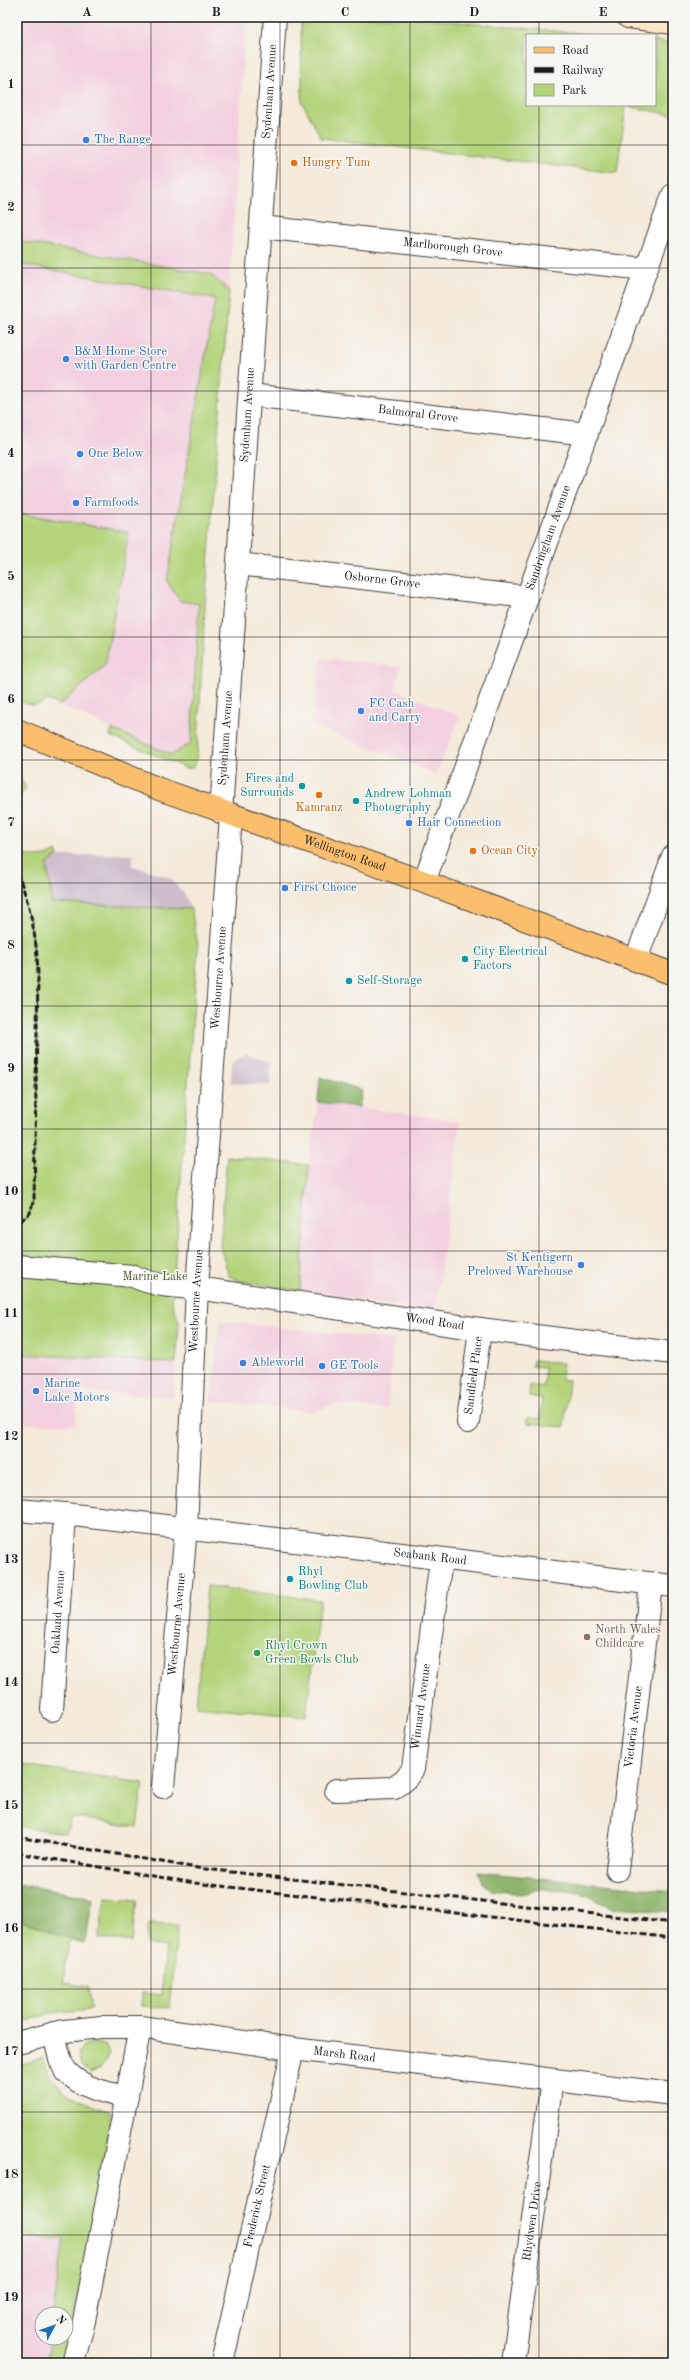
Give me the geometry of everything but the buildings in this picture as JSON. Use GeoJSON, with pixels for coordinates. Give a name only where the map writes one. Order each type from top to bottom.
{"type":"FeatureCollection","features":[{"type":"Feature","properties":{"kind":"main road"},"geometry":{"type":"LineString","coordinates":[[628,17],[673,23]]}},
{"type":"Feature","properties":{"kind":"main road","name":"Wellington Road"},"geometry":{"type":"LineString","coordinates":[[17,730],[127,777],[226,814],[424,882],[673,974]]}},
{"type":"Feature","properties":{"kind":"street","name":"Sydenham Avenue"},"geometry":{"type":"LineString","coordinates":[[226,814],[238,564],[275,17]]}},
{"type":"Feature","properties":{"kind":"street","name":"Sandringham Avenue"},"geometry":{"type":"LineString","coordinates":[[424,882],[673,195]]}},
{"type":"Feature","properties":{"kind":"street","name":"Marlborough Grove"},"geometry":{"type":"LineString","coordinates":[[261,227],[645,269]]}},
{"type":"Feature","properties":{"kind":"street","name":"Balmoral Grove"},"geometry":{"type":"LineString","coordinates":[[250,395],[587,434]]}},
{"type":"Feature","properties":{"kind":"street","name":"Osborne Grove"},"geometry":{"type":"LineString","coordinates":[[238,564],[527,597]]}},
{"type":"Feature","properties":{"kind":"street","name":"Westbourne Avenue"},"geometry":{"type":"LineString","coordinates":[[164,1787],[186,1528],[198,1288],[226,814]]}},
{"type":"Feature","properties":{"kind":"street"},"geometry":{"type":"LineString","coordinates":[[636,960],[673,856]]}},
{"type":"Feature","properties":{"kind":"street","name":"Wood Road"},"geometry":{"type":"LineString","coordinates":[[17,1266],[133,1276],[149,1284],[198,1288],[480,1329],[673,1353]]}},
{"type":"Feature","properties":{"kind":"street","name":"Sandfield Place"},"geometry":{"type":"LineString","coordinates":[[468,1422],[480,1329]]}},
{"type":"Feature","properties":{"kind":"street"},"geometry":{"type":"LineString","coordinates":[[17,1510],[186,1528]]}},
{"type":"Feature","properties":{"kind":"street","name":"Oakland Avenue"},"geometry":{"type":"LineString","coordinates":[[52,1710],[65,1514]]}},
{"type":"Feature","properties":{"kind":"street","name":"Seabank Road"},"geometry":{"type":"LineString","coordinates":[[186,1528],[441,1560],[673,1586]]}},
{"type":"Feature","properties":{"kind":"street","name":"Winnard Avenue"},"geometry":{"type":"LineString","coordinates":[[336,1790],[394,1788],[405,1780],[413,1769],[441,1560]]}},
{"type":"Feature","properties":{"kind":"street","name":"Victoria Avenue"},"geometry":{"type":"LineString","coordinates":[[617,1870],[651,1584]]}},
{"type":"Feature","properties":{"kind":"street","name":"Marsh Road"},"geometry":{"type":"LineString","coordinates":[[17,2043],[54,2033],[101,2027],[140,2027],[293,2048],[673,2094]]}},
{"type":"Feature","properties":{"kind":"street"},"geometry":{"type":"LineString","coordinates":[[73,2363],[84,2321],[140,2027]]}},
{"type":"Feature","properties":{"kind":"street"},"geometry":{"type":"LineString","coordinates":[[54,2033],[58,2053],[66,2071],[82,2083],[104,2093],[127,2097]]}},
{"type":"Feature","properties":{"kind":"street","name":"Frederick Street"},"geometry":{"type":"LineString","coordinates":[[222,2363],[293,2048]]}},
{"type":"Feature","properties":{"kind":"street","name":"Rhydwen Drive"},"geometry":{"type":"LineString","coordinates":[[513,2363],[552,2080]]}},
{"type":"Feature","properties":{"kind":"shaded area"},"geometry":{"type":"Polygon","coordinates":[[[17,17],[246,17],[229,291],[199,604],[191,744],[172,755],[47,700],[37,705],[28,705],[17,700],[17,17]]]}},
{"type":"Feature","properties":{"kind":"shaded area","name":"FC Cash and Carry"},"geometry":{"type":"Polygon","coordinates":[[[321,658],[401,667],[394,690],[460,716],[436,774],[313,725],[321,658]]]}},
{"type":"Feature","properties":{"kind":"shaded area"},"geometry":{"type":"Polygon","coordinates":[[[109,854],[134,855],[131,865],[170,878],[185,895],[191,909],[51,903],[47,863],[58,856],[109,854]]]}},
{"type":"Feature","properties":{"kind":"shaded area"},"geometry":{"type":"Polygon","coordinates":[[[245,1053],[271,1062],[270,1085],[231,1083],[232,1061],[245,1053]]]}},
{"type":"Feature","properties":{"kind":"shaded area"},"geometry":{"type":"Polygon","coordinates":[[[318,1102],[460,1121],[435,1312],[300,1291],[309,1165],[318,1102]]]}},
{"type":"Feature","properties":{"kind":"shaded area"},"geometry":{"type":"Polygon","coordinates":[[[220,1321],[394,1340],[387,1409],[334,1404],[313,1412],[211,1401],[220,1321]]]}},
{"type":"Feature","properties":{"kind":"shaded area"},"geometry":{"type":"Polygon","coordinates":[[[17,1354],[176,1363],[173,1397],[79,1391],[75,1425],[17,1423],[17,1354]]]}},
{"type":"Feature","properties":{"kind":"shaded area"},"geometry":{"type":"Polygon","coordinates":[[[17,2237],[64,2239],[54,2306],[34,2306],[34,2346],[49,2346],[47,2363],[17,2363],[17,2237]]]}},
{"type":"Feature","properties":{"kind":"green space"},"geometry":{"type":"Polygon","coordinates":[[[301,17],[405,17],[586,34],[526,34],[526,106],[626,106],[617,173],[321,138],[302,102],[301,17]]]}},
{"type":"Feature","properties":{"kind":"green space"},"geometry":{"type":"Polygon","coordinates":[[[656,41],[673,44],[673,115],[626,106],[656,106],[656,41]]]}},
{"type":"Feature","properties":{"kind":"green space"},"geometry":{"type":"Polygon","coordinates":[[[17,241],[210,274],[229,291],[205,605],[197,759],[195,766],[188,769],[110,736],[112,729],[172,755],[191,743],[199,604],[180,601],[167,581],[215,299],[17,264],[17,241]]]}},
{"type":"Feature","properties":{"kind":"green space"},"geometry":{"type":"Polygon","coordinates":[[[17,513],[129,532],[105,665],[60,705],[47,700],[40,704],[32,705],[17,700],[17,513]]]}},
{"type":"Feature","properties":{"kind":"green space"},"geometry":{"type":"Polygon","coordinates":[[[17,773],[26,788],[17,800],[17,773]]]}},
{"type":"Feature","properties":{"kind":"green space","name":"Marine Lake"},"geometry":{"type":"Polygon","coordinates":[[[17,844],[21,854],[30,856],[39,857],[52,854],[56,851],[58,856],[47,864],[52,903],[191,909],[198,945],[172,1303],[179,1322],[176,1363],[17,1354],[17,844]]]}},
{"type":"Feature","properties":{"kind":"green space"},"geometry":{"type":"Polygon","coordinates":[[[320,1077],[362,1090],[359,1107],[318,1102],[320,1077]]]}},
{"type":"Feature","properties":{"kind":"green space"},"geometry":{"type":"Polygon","coordinates":[[[227,1156],[309,1165],[300,1291],[240,1281],[229,1276],[220,1247],[227,1156]]]}},
{"type":"Feature","properties":{"kind":"green space"},"geometry":{"type":"Polygon","coordinates":[[[533,1360],[563,1363],[561,1379],[569,1380],[564,1427],[527,1423],[527,1418],[540,1419],[542,1398],[529,1396],[530,1385],[543,1387],[545,1367],[532,1366],[533,1360]]]}},
{"type":"Feature","properties":{"kind":"green space","name":"Rhyl Crown Green Bowls Club"},"geometry":{"type":"Polygon","coordinates":[[[207,1586],[320,1600],[306,1717],[196,1706],[207,1586]]]}},
{"type":"Feature","properties":{"kind":"green space"},"geometry":{"type":"Polygon","coordinates":[[[17,1764],[143,1783],[137,1827],[71,1817],[66,1833],[17,1826],[17,1764]]]}},
{"type":"Feature","properties":{"kind":"green space"},"geometry":{"type":"Polygon","coordinates":[[[478,1872],[673,1891],[673,1912],[611,1908],[587,1895],[570,1891],[542,1889],[521,1894],[492,1890],[482,1882],[478,1872]]]}},
{"type":"Feature","properties":{"kind":"green space"},"geometry":{"type":"Polygon","coordinates":[[[17,1884],[93,1898],[85,1944],[69,1941],[63,1983],[88,1987],[91,2009],[50,2013],[17,2025],[17,1884]]]}},
{"type":"Feature","properties":{"kind":"green space"},"geometry":{"type":"Polygon","coordinates":[[[17,1884],[93,1898],[85,1944],[17,1919],[17,1884]]]}},
{"type":"Feature","properties":{"kind":"green space"},"geometry":{"type":"Polygon","coordinates":[[[105,1897],[137,1900],[131,1942],[99,1938],[105,1897]]]}},
{"type":"Feature","properties":{"kind":"green space"},"geometry":{"type":"Polygon","coordinates":[[[149,1924],[178,1925],[169,2008],[141,2006],[142,1993],[161,1995],[166,1947],[146,1944],[149,1924]]]}},
{"type":"Feature","properties":{"kind":"green space"},"geometry":{"type":"Polygon","coordinates":[[[93,2043],[105,2045],[109,2054],[101,2068],[90,2073],[81,2066],[78,2053],[84,2045],[93,2043]]]}},
{"type":"Feature","properties":{"kind":"green space"},"geometry":{"type":"Polygon","coordinates":[[[42,2058],[48,2071],[61,2088],[77,2099],[111,2112],[86,2261],[74,2314],[74,2306],[54,2306],[64,2239],[17,2237],[17,2066],[42,2058]]]}},
{"type":"Feature","properties":{"kind":"green space"},"geometry":{"type":"Polygon","coordinates":[[[49,2346],[67,2346],[63,2363],[47,2363],[49,2346]]]}},
{"type":"Feature","properties":{"kind":"tram line"},"geometry":{"type":"LineString","coordinates":[[17,872],[30,910],[36,949],[38,976],[34,1199],[30,1213],[17,1224]]}},
{"type":"Feature","properties":{"kind":"railway"},"geometry":{"type":"LineString","coordinates":[[17,872],[30,910],[36,949],[38,976],[34,1199],[30,1213],[17,1224]]}},
{"type":"Feature","properties":{"kind":"railway"},"geometry":{"type":"LineString","coordinates":[[17,1837],[197,1868],[673,1923]]}},
{"type":"Feature","properties":{"kind":"railway"},"geometry":{"type":"LineString","coordinates":[[17,1853],[195,1883],[673,1938]]}},
{"type":"Feature","properties":{"kind":"place","name":"The Range"},"geometry":{"type":"Point","coordinates":[86,140]}},
{"type":"Feature","properties":{"kind":"place","name":"Hungry Tum"},"geometry":{"type":"Point","coordinates":[294,163]}},
{"type":"Feature","properties":{"kind":"place","name":"B&M Home Store with Garden Centre"},"geometry":{"type":"Point","coordinates":[66,359]}},
{"type":"Feature","properties":{"kind":"place","name":"One Below"},"geometry":{"type":"Point","coordinates":[80,454]}},
{"type":"Feature","properties":{"kind":"place","name":"Farmfoods"},"geometry":{"type":"Point","coordinates":[76,503]}},
{"type":"Feature","properties":{"kind":"place","name":"FC Cash and Carry"},"geometry":{"type":"Point","coordinates":[361,711]}},
{"type":"Feature","properties":{"kind":"place","name":"Fires and Surrounds"},"geometry":{"type":"Point","coordinates":[302,786]}},
{"type":"Feature","properties":{"kind":"place","name":"Kamranz"},"geometry":{"type":"Point","coordinates":[319,795]}},
{"type":"Feature","properties":{"kind":"place","name":"Andrew Lohman Photography"},"geometry":{"type":"Point","coordinates":[356,801]}},
{"type":"Feature","properties":{"kind":"place","name":"Hair Connection"},"geometry":{"type":"Point","coordinates":[409,823]}},
{"type":"Feature","properties":{"kind":"place","name":"Ocean City"},"geometry":{"type":"Point","coordinates":[473,851]}},
{"type":"Feature","properties":{"kind":"place","name":"First Choice"},"geometry":{"type":"Point","coordinates":[285,888]}},
{"type":"Feature","properties":{"kind":"place","name":"City Electrical Factors"},"geometry":{"type":"Point","coordinates":[465,959]}},
{"type":"Feature","properties":{"kind":"place","name":"Self-Storage"},"geometry":{"type":"Point","coordinates":[349,981]}},
{"type":"Feature","properties":{"kind":"place","name":"St Kentigern Preloved Warehouse"},"geometry":{"type":"Point","coordinates":[581,1265]}},
{"type":"Feature","properties":{"kind":"place","name":"Ableworld"},"geometry":{"type":"Point","coordinates":[243,1363]}},
{"type":"Feature","properties":{"kind":"place","name":"GE Tools"},"geometry":{"type":"Point","coordinates":[322,1366]}},
{"type":"Feature","properties":{"kind":"place","name":"Marine Lake Motors"},"geometry":{"type":"Point","coordinates":[36,1391]}},
{"type":"Feature","properties":{"kind":"place","name":"Rhyl Bowling Club"},"geometry":{"type":"Point","coordinates":[290,1579]}},
{"type":"Feature","properties":{"kind":"place","name":"North Wales Childcare"},"geometry":{"type":"Point","coordinates":[587,1637]}},
{"type":"Feature","properties":{"kind":"place","name":"Rhyl Crown Green Bowls Club"},"geometry":{"type":"Point","coordinates":[257,1653]}}]}
